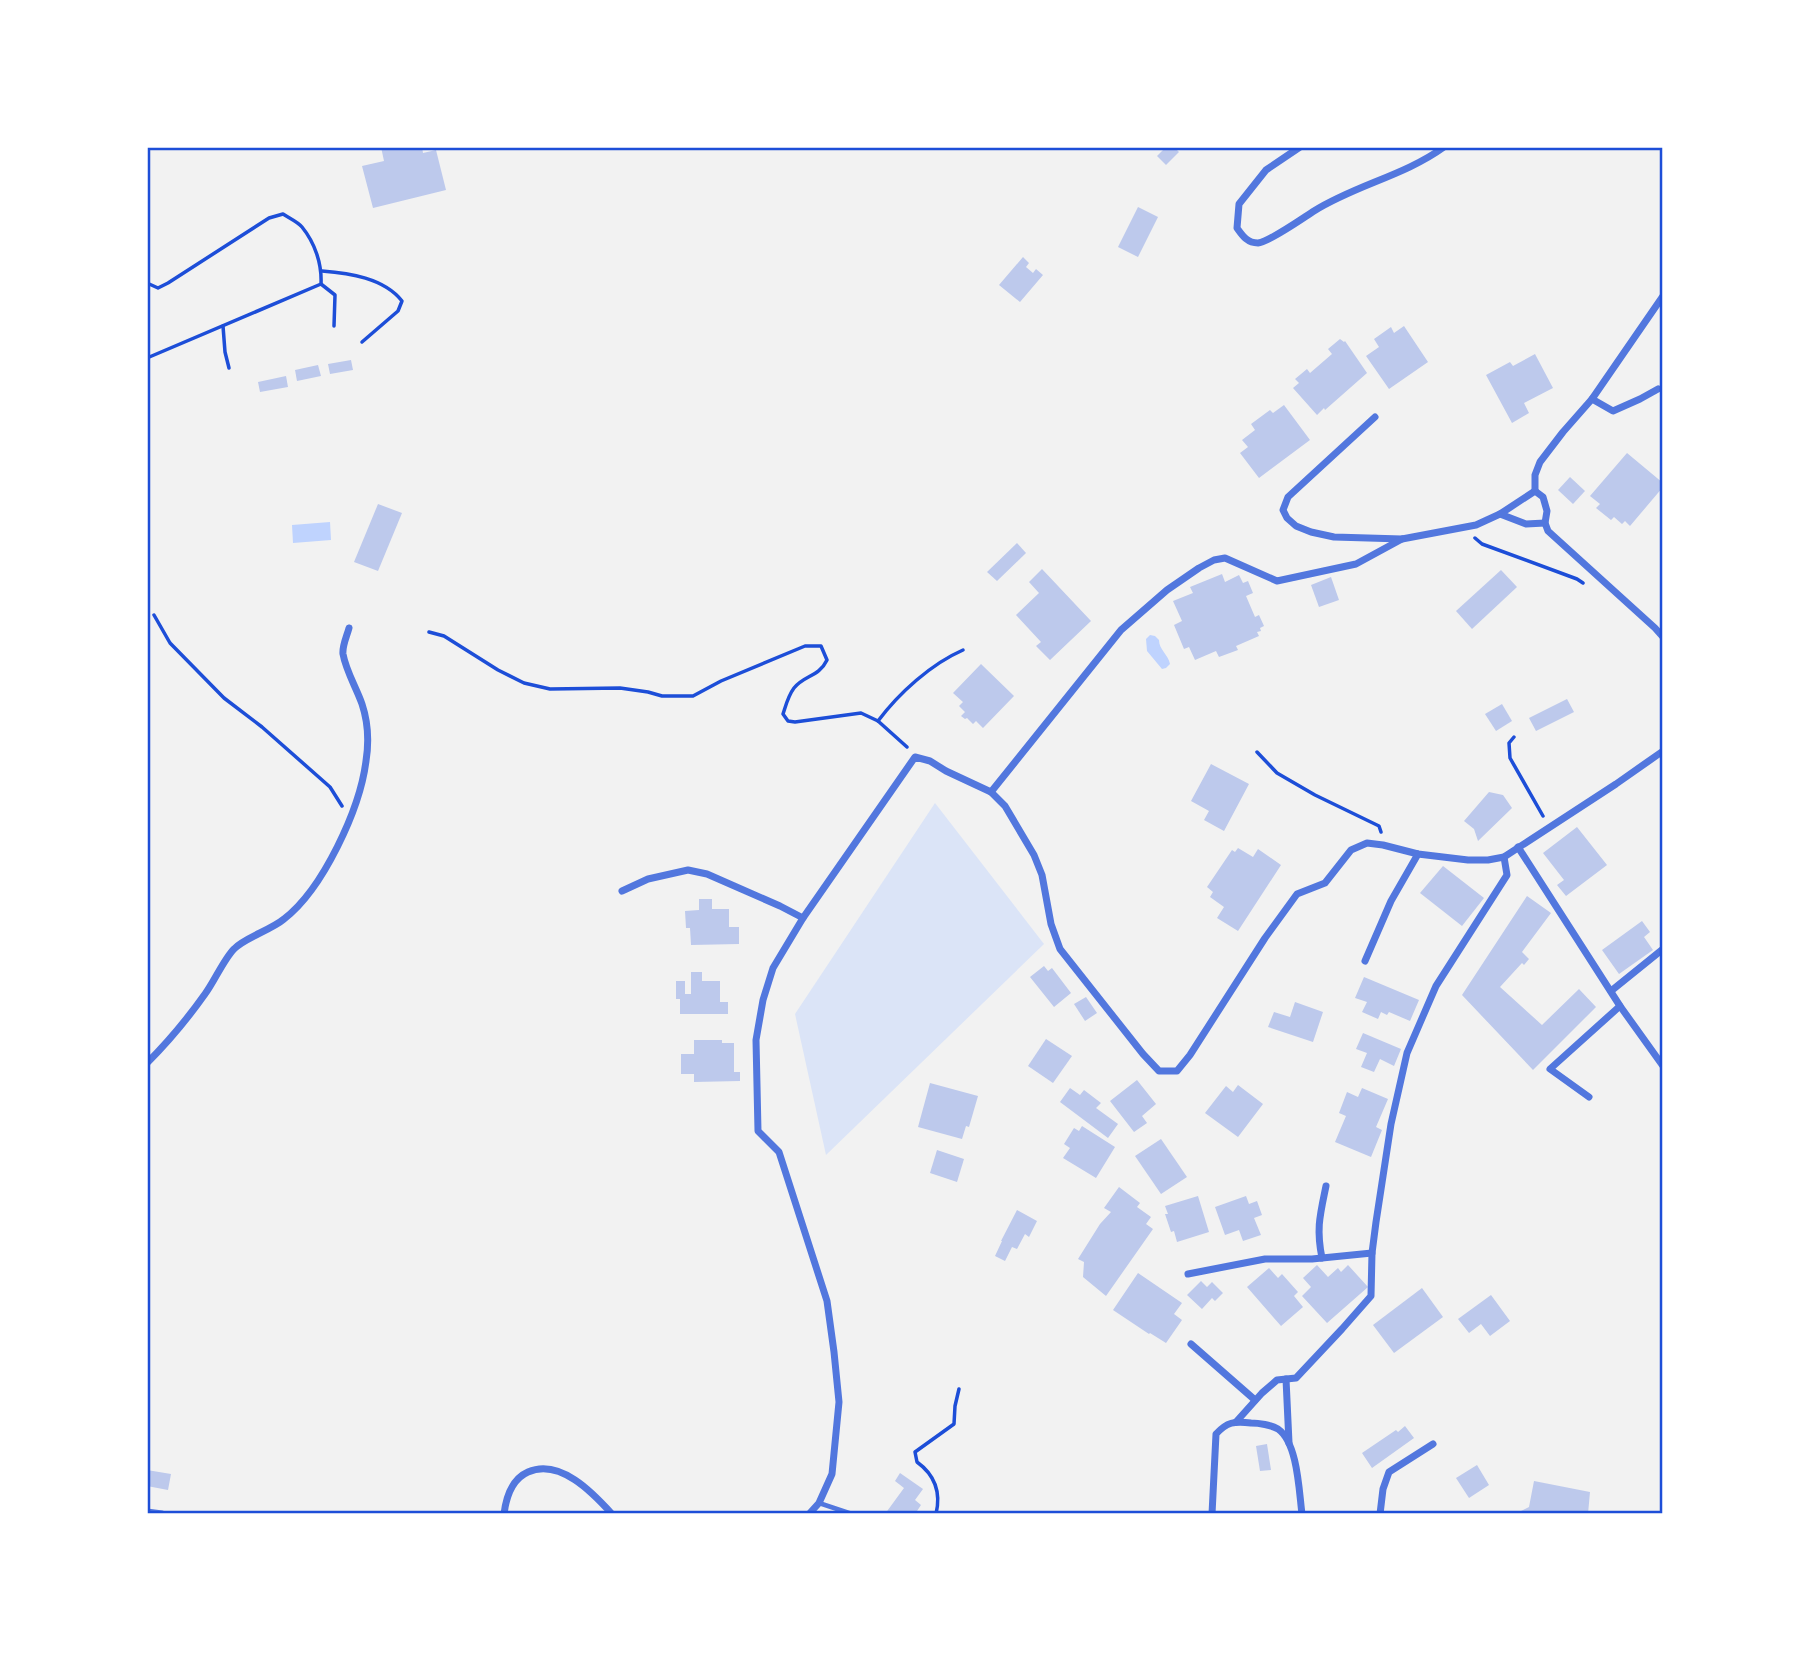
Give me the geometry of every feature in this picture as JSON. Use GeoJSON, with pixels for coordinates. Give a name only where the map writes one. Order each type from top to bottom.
{"type":"FeatureCollection","features":[{"type":"Feature","properties":{"kind":"street"},"geometry":{"type":"LineString","coordinates":[[1300,147],[1266,170],[1239,204],[1237,228],[1246,240],[1259,243],[1333,199],[1378,182],[1430,157],[1444,147]]}},
{"type":"Feature","properties":{"kind":"street"},"geometry":{"type":"LineString","coordinates":[[1535,491],[1535,475],[1540,462],[1592,400],[1663,296]]}},
{"type":"Feature","properties":{"kind":"street"},"geometry":{"type":"LineString","coordinates":[[1592,400],[1612,411],[1640,400],[1658,389]]}},
{"type":"Feature","properties":{"kind":"street"},"geometry":{"type":"LineString","coordinates":[[1375,418],[1288,497],[1283,510],[1287,519],[1311,532],[1334,537],[1402,539],[1476,525],[1500,514],[1535,491]]}},
{"type":"Feature","properties":{"kind":"street"},"geometry":{"type":"LineString","coordinates":[[1535,491],[1544,497],[1548,531],[1663,637]]}},
{"type":"Feature","properties":{"kind":"street"},"geometry":{"type":"LineString","coordinates":[[1500,514],[1526,524],[1545,523]]}},
{"type":"Feature","properties":{"kind":"street"},"geometry":{"type":"LineString","coordinates":[[991,792],[1121,630],[1167,590],[1199,568],[1225,558],[1277,581],[1356,564],[1402,539]]}},
{"type":"Feature","properties":{"kind":"street"},"geometry":{"type":"LineString","coordinates":[[147,1063],[205,995],[234,948],[284,920],[302,902],[342,838],[356,805],[366,762],[368,727],[342,651],[349,628]]}},
{"type":"Feature","properties":{"kind":"street"},"geometry":{"type":"LineString","coordinates":[[809,1514],[820,1503],[832,1474],[839,1402],[827,1301],[779,1152],[758,1130],[755,1040],[773,968],[803,918],[915,757],[930,761],[991,792],[1005,806],[1042,874],[1051,924],[1060,949],[1159,1071],[1177,1071],[1297,894],[1325,883],[1351,850],[1367,843],[1418,854],[1478,861],[1504,857],[1616,785],[1663,751]]}},
{"type":"Feature","properties":{"kind":"street"},"geometry":{"type":"LineString","coordinates":[[1518,847],[1620,1006],[1663,1066]]}},
{"type":"Feature","properties":{"kind":"street"},"geometry":{"type":"LineString","coordinates":[[1365,961],[1391,901],[1418,854]]}},
{"type":"Feature","properties":{"kind":"street"},"geometry":{"type":"LineString","coordinates":[[1236,1422],[1277,1380],[1296,1378],[1371,1296],[1372,1253],[1391,1124],[1407,1053],[1436,986],[1507,874],[1504,857]]}},
{"type":"Feature","properties":{"kind":"street"},"geometry":{"type":"LineString","coordinates":[[621,891],[648,879],[688,870],[707,874],[803,918]]}},
{"type":"Feature","properties":{"kind":"street"},"geometry":{"type":"LineString","coordinates":[[1611,991],[1663,949]]}},
{"type":"Feature","properties":{"kind":"street"},"geometry":{"type":"LineString","coordinates":[[1589,1097],[1550,1069],[1620,1006]]}},
{"type":"Feature","properties":{"kind":"street"},"geometry":{"type":"LineString","coordinates":[[1322,1258],[1318,1238],[1319,1217],[1326,1186]]}},
{"type":"Feature","properties":{"kind":"street"},"geometry":{"type":"LineString","coordinates":[[1188,1274],[1265,1259],[1322,1258],[1372,1253]]}},
{"type":"Feature","properties":{"kind":"street"},"geometry":{"type":"LineString","coordinates":[[1191,1344],[1255,1400]]}},
{"type":"Feature","properties":{"kind":"street"},"geometry":{"type":"LineString","coordinates":[[1286,1379],[1289,1444],[1296,1467],[1302,1514]]}},
{"type":"Feature","properties":{"kind":"street"},"geometry":{"type":"LineString","coordinates":[[1212,1514],[1216,1434],[1223,1426],[1236,1422],[1260,1423],[1278,1429],[1289,1444]]}},
{"type":"Feature","properties":{"kind":"street"},"geometry":{"type":"LineString","coordinates":[[1380,1514],[1383,1489],[1389,1472],[1433,1444]]}},
{"type":"Feature","properties":{"kind":"street"},"geometry":{"type":"LineString","coordinates":[[504,1514],[510,1490],[520,1476],[546,1468],[562,1473],[579,1484],[597,1497],[612,1514]]}},
{"type":"Feature","properties":{"kind":"street"},"geometry":{"type":"LineString","coordinates":[[147,1511],[162,1514]]}},
{"type":"Feature","properties":{"kind":"lane"},"geometry":{"type":"LineString","coordinates":[[820,1503],[852,1514]]}},
{"type":"Feature","properties":{"kind":"path"},"geometry":{"type":"LineString","coordinates":[[147,283],[158,288],[168,283],[269,218],[283,214],[301,225],[317,253],[321,284]]}},
{"type":"Feature","properties":{"kind":"path"},"geometry":{"type":"LineString","coordinates":[[321,271],[344,272],[363,278],[384,286],[402,301],[398,311],[362,342]]}},
{"type":"Feature","properties":{"kind":"path"},"geometry":{"type":"LineString","coordinates":[[321,284],[335,295],[334,326]]}},
{"type":"Feature","properties":{"kind":"path"},"geometry":{"type":"LineString","coordinates":[[147,358],[321,284]]}},
{"type":"Feature","properties":{"kind":"path"},"geometry":{"type":"LineString","coordinates":[[223,326],[229,368]]}},
{"type":"Feature","properties":{"kind":"path"},"geometry":{"type":"LineString","coordinates":[[1476,525],[1475,539],[1482,544],[1586,584]]}},
{"type":"Feature","properties":{"kind":"path"},"geometry":{"type":"LineString","coordinates":[[154,615],[170,643],[224,698],[262,727],[330,787],[350,819]]}},
{"type":"Feature","properties":{"kind":"path"},"geometry":{"type":"LineString","coordinates":[[429,632],[444,636],[524,683],[550,689],[620,688],[662,696],[693,696],[721,681],[805,646],[821,646],[828,660],[823,669],[795,686],[788,697],[783,714],[788,721],[861,713],[878,721],[904,743],[915,757]]}},
{"type":"Feature","properties":{"kind":"path"},"geometry":{"type":"LineString","coordinates":[[878,721],[891,703],[944,658],[963,650]]}},
{"type":"Feature","properties":{"kind":"path"},"geometry":{"type":"LineString","coordinates":[[1514,737],[1509,743],[1510,758],[1536,807],[1550,826]]}},
{"type":"Feature","properties":{"kind":"path"},"geometry":{"type":"LineString","coordinates":[[1257,752],[1277,773],[1379,826],[1383,845]]}},
{"type":"Feature","properties":{"kind":"path"},"geometry":{"type":"LineString","coordinates":[[936,1514],[939,1501],[935,1484],[925,1468],[917,1462],[915,1451],[954,1424],[959,1390]]}},
{"type":"Feature","properties":{"kind":"shaded area"},"geometry":{"type":"Polygon","coordinates":[[[935,803],[1044,944],[826,1155],[795,1014],[935,803]]]}},
{"type":"Feature","properties":{"kind":"water"},"geometry":{"type":"Polygon","coordinates":[[[330,522],[331,540],[293,543],[292,525],[330,522]]]}},
{"type":"Feature","properties":{"kind":"water"},"geometry":{"type":"Polygon","coordinates":[[[1150,635],[1159,640],[1170,664],[1166,668],[1162,669],[1147,651],[1146,639],[1150,635]]]}},
{"type":"Feature","properties":{"kind":"building"},"geometry":{"type":"Polygon","coordinates":[[[381,147],[422,147],[423,153],[436,150],[446,190],[373,208],[362,166],[384,161],[381,147]]]}},
{"type":"Feature","properties":{"kind":"building"},"geometry":{"type":"Polygon","coordinates":[[[1166,147],[1174,147],[1179,152],[1166,165],[1157,156],[1166,147]]]}},
{"type":"Feature","properties":{"kind":"building"},"geometry":{"type":"Polygon","coordinates":[[[1138,207],[1158,217],[1138,257],[1118,247],[1138,207]]]}},
{"type":"Feature","properties":{"kind":"building"},"geometry":{"type":"Polygon","coordinates":[[[1023,257],[1029,263],[1026,267],[1033,273],[1036,269],[1043,275],[1020,302],[999,285],[1023,257]]]}},
{"type":"Feature","properties":{"kind":"building"},"geometry":{"type":"Polygon","coordinates":[[[1404,326],[1428,362],[1389,389],[1366,356],[1379,347],[1374,339],[1391,327],[1394,333],[1404,326]]]}},
{"type":"Feature","properties":{"kind":"building"},"geometry":{"type":"Polygon","coordinates":[[[1340,339],[1345,341],[1367,373],[1317,415],[1293,388],[1299,383],[1295,379],[1307,369],[1310,373],[1332,354],[1328,349],[1340,339]]]}},
{"type":"Feature","properties":{"kind":"building"},"geometry":{"type":"Polygon","coordinates":[[[1535,354],[1553,388],[1524,403],[1529,413],[1512,423],[1486,375],[1510,362],[1513,366],[1535,354]]]}},
{"type":"Feature","properties":{"kind":"building"},"geometry":{"type":"Polygon","coordinates":[[[351,360],[353,370],[330,374],[328,364],[351,360]]]}},
{"type":"Feature","properties":{"kind":"building"},"geometry":{"type":"Polygon","coordinates":[[[318,365],[321,376],[297,381],[295,370],[318,365]]]}},
{"type":"Feature","properties":{"kind":"building"},"geometry":{"type":"Polygon","coordinates":[[[286,376],[288,387],[260,392],[258,382],[286,376]]]}},
{"type":"Feature","properties":{"kind":"building"},"geometry":{"type":"Polygon","coordinates":[[[1284,405],[1310,440],[1259,478],[1240,453],[1248,447],[1242,440],[1255,430],[1251,424],[1270,410],[1273,413],[1284,405]]]}},
{"type":"Feature","properties":{"kind":"building"},"geometry":{"type":"Polygon","coordinates":[[[1627,453],[1663,483],[1663,487],[1630,526],[1625,521],[1622,524],[1614,517],[1611,520],[1596,508],[1600,504],[1590,496],[1627,453]]]}},
{"type":"Feature","properties":{"kind":"building"},"geometry":{"type":"Polygon","coordinates":[[[1570,477],[1585,491],[1573,504],[1558,490],[1570,477]]]}},
{"type":"Feature","properties":{"kind":"building"},"geometry":{"type":"Polygon","coordinates":[[[378,504],[402,513],[378,571],[354,562],[378,504]]]}},
{"type":"Feature","properties":{"kind":"building"},"geometry":{"type":"Polygon","coordinates":[[[1017,543],[1026,553],[997,581],[987,572],[1017,543]]]}},
{"type":"Feature","properties":{"kind":"building"},"geometry":{"type":"Polygon","coordinates":[[[1042,569],[1091,621],[1050,660],[1036,646],[1041,642],[1016,615],[1039,593],[1029,582],[1042,569]]]}},
{"type":"Feature","properties":{"kind":"building"},"geometry":{"type":"Polygon","coordinates":[[[1501,570],[1517,587],[1472,629],[1456,611],[1501,570]]]}},
{"type":"Feature","properties":{"kind":"building"},"geometry":{"type":"Polygon","coordinates":[[[1222,574],[1225,582],[1239,575],[1243,583],[1248,581],[1253,593],[1246,596],[1255,617],[1259,615],[1264,626],[1257,632],[1259,636],[1236,646],[1238,650],[1219,657],[1216,651],[1195,660],[1189,647],[1184,649],[1174,625],[1182,621],[1173,601],[1193,593],[1190,587],[1222,574]]]}},
{"type":"Feature","properties":{"kind":"building"},"geometry":{"type":"Polygon","coordinates":[[[1331,577],[1339,600],[1319,607],[1311,585],[1331,577]]]}},
{"type":"Feature","properties":{"kind":"building"},"geometry":{"type":"Polygon","coordinates":[[[981,664],[1014,696],[983,728],[976,721],[973,724],[961,716],[965,712],[959,706],[963,702],[953,693],[981,664]]]}},
{"type":"Feature","properties":{"kind":"building"},"geometry":{"type":"Polygon","coordinates":[[[1567,699],[1574,712],[1536,731],[1529,718],[1567,699]]]}},
{"type":"Feature","properties":{"kind":"building"},"geometry":{"type":"Polygon","coordinates":[[[1502,704],[1512,721],[1496,731],[1485,714],[1502,704]]]}},
{"type":"Feature","properties":{"kind":"building"},"geometry":{"type":"Polygon","coordinates":[[[1211,764],[1249,784],[1224,831],[1204,820],[1209,811],[1191,801],[1211,764]]]}},
{"type":"Feature","properties":{"kind":"building"},"geometry":{"type":"Polygon","coordinates":[[[1489,792],[1503,795],[1512,808],[1478,841],[1474,829],[1464,821],[1489,792]]]}},
{"type":"Feature","properties":{"kind":"building"},"geometry":{"type":"Polygon","coordinates":[[[1577,827],[1607,865],[1566,896],[1557,885],[1564,880],[1543,853],[1577,827]]]}},
{"type":"Feature","properties":{"kind":"building"},"geometry":{"type":"Polygon","coordinates":[[[1238,848],[1253,857],[1258,849],[1281,865],[1238,931],[1217,918],[1224,907],[1210,897],[1213,892],[1207,887],[1232,850],[1235,852],[1238,848]]]}},
{"type":"Feature","properties":{"kind":"building"},"geometry":{"type":"Polygon","coordinates":[[[1443,866],[1484,898],[1462,926],[1420,893],[1443,866]]]}},
{"type":"Feature","properties":{"kind":"building"},"geometry":{"type":"Polygon","coordinates":[[[1527,896],[1551,913],[1522,952],[1529,959],[1500,987],[1542,1025],[1579,989],[1596,1007],[1533,1070],[1462,995],[1527,896]]]}},
{"type":"Feature","properties":{"kind":"building"},"geometry":{"type":"Polygon","coordinates":[[[699,899],[712,899],[712,909],[729,909],[729,927],[739,927],[739,944],[691,945],[685,911],[699,910],[699,899]]]}},
{"type":"Feature","properties":{"kind":"building"},"geometry":{"type":"Polygon","coordinates":[[[1642,921],[1650,932],[1644,937],[1653,950],[1619,974],[1602,950],[1642,921]]]}},
{"type":"Feature","properties":{"kind":"building"},"geometry":{"type":"Polygon","coordinates":[[[1044,966],[1048,971],[1052,968],[1071,993],[1054,1007],[1030,977],[1044,966]]]}},
{"type":"Feature","properties":{"kind":"building"},"geometry":{"type":"Polygon","coordinates":[[[691,972],[702,972],[702,981],[720,981],[720,1002],[728,1002],[728,1014],[680,1014],[680,999],[676,999],[676,981],[685,981],[685,994],[691,994],[691,972]]]}},
{"type":"Feature","properties":{"kind":"building"},"geometry":{"type":"Polygon","coordinates":[[[1364,977],[1419,1000],[1410,1021],[1389,1012],[1387,1015],[1381,1012],[1378,1019],[1362,1012],[1367,1002],[1355,998],[1364,977]]]}},
{"type":"Feature","properties":{"kind":"building"},"geometry":{"type":"Polygon","coordinates":[[[1086,997],[1097,1013],[1085,1021],[1074,1004],[1086,997]]]}},
{"type":"Feature","properties":{"kind":"building"},"geometry":{"type":"Polygon","coordinates":[[[1295,1002],[1323,1012],[1313,1042],[1268,1027],[1274,1012],[1290,1017],[1295,1002]]]}},
{"type":"Feature","properties":{"kind":"building"},"geometry":{"type":"Polygon","coordinates":[[[1363,1033],[1401,1049],[1394,1066],[1380,1059],[1374,1072],[1361,1067],[1367,1053],[1356,1049],[1363,1033]]]}},
{"type":"Feature","properties":{"kind":"building"},"geometry":{"type":"Polygon","coordinates":[[[1046,1039],[1072,1056],[1053,1083],[1028,1066],[1046,1039]]]}},
{"type":"Feature","properties":{"kind":"building"},"geometry":{"type":"Polygon","coordinates":[[[694,1040],[734,1043],[734,1072],[740,1072],[740,1081],[694,1082],[694,1074],[681,1074],[681,1054],[694,1054],[694,1040]]]}},
{"type":"Feature","properties":{"kind":"building"},"geometry":{"type":"Polygon","coordinates":[[[1137,1080],[1156,1104],[1142,1116],[1147,1123],[1134,1132],[1110,1101],[1137,1080]]]}},
{"type":"Feature","properties":{"kind":"building"},"geometry":{"type":"Polygon","coordinates":[[[930,1083],[978,1096],[969,1127],[966,1126],[962,1139],[918,1127],[930,1083]]]}},
{"type":"Feature","properties":{"kind":"building"},"geometry":{"type":"Polygon","coordinates":[[[1238,1085],[1263,1104],[1238,1137],[1205,1113],[1226,1086],[1233,1092],[1238,1085]]]}},
{"type":"Feature","properties":{"kind":"building"},"geometry":{"type":"Polygon","coordinates":[[[1070,1088],[1080,1095],[1084,1090],[1101,1103],[1096,1108],[1118,1124],[1108,1138],[1060,1102],[1070,1088]]]}},
{"type":"Feature","properties":{"kind":"building"},"geometry":{"type":"Polygon","coordinates":[[[1362,1088],[1388,1099],[1376,1127],[1382,1130],[1371,1157],[1335,1142],[1346,1116],[1339,1113],[1347,1092],[1358,1097],[1362,1088]]]}},
{"type":"Feature","properties":{"kind":"building"},"geometry":{"type":"Polygon","coordinates":[[[1082,1126],[1115,1147],[1096,1178],[1063,1158],[1070,1148],[1064,1144],[1074,1128],[1079,1131],[1082,1126]]]}},
{"type":"Feature","properties":{"kind":"building"},"geometry":{"type":"Polygon","coordinates":[[[1161,1139],[1187,1177],[1161,1194],[1135,1156],[1161,1139]]]}},
{"type":"Feature","properties":{"kind":"building"},"geometry":{"type":"Polygon","coordinates":[[[937,1150],[964,1159],[957,1182],[930,1173],[937,1150]]]}},
{"type":"Feature","properties":{"kind":"building"},"geometry":{"type":"Polygon","coordinates":[[[1119,1187],[1140,1203],[1137,1207],[1151,1217],[1146,1224],[1153,1229],[1106,1296],[1083,1277],[1084,1262],[1078,1259],[1100,1224],[1111,1212],[1104,1208],[1119,1187]]]}},
{"type":"Feature","properties":{"kind":"building"},"geometry":{"type":"Polygon","coordinates":[[[1198,1196],[1209,1232],[1177,1242],[1165,1214],[1168,1214],[1165,1206],[1198,1196]]]}},
{"type":"Feature","properties":{"kind":"building"},"geometry":{"type":"Polygon","coordinates":[[[1246,1196],[1249,1204],[1257,1201],[1262,1215],[1254,1218],[1261,1235],[1243,1241],[1239,1230],[1225,1235],[1215,1207],[1246,1196]]]}},
{"type":"Feature","properties":{"kind":"building"},"geometry":{"type":"Polygon","coordinates":[[[1017,1210],[1037,1221],[1029,1237],[1025,1234],[1017,1249],[1012,1247],[1005,1261],[995,1256],[1017,1210]]]}},
{"type":"Feature","properties":{"kind":"building"},"geometry":{"type":"Polygon","coordinates":[[[1317,1265],[1328,1277],[1338,1268],[1341,1272],[1348,1265],[1368,1287],[1327,1323],[1302,1296],[1311,1287],[1303,1278],[1317,1265]]]}},
{"type":"Feature","properties":{"kind":"building"},"geometry":{"type":"Polygon","coordinates":[[[1269,1268],[1278,1278],[1282,1274],[1298,1292],[1294,1296],[1303,1307],[1281,1326],[1247,1287],[1269,1268]]]}},
{"type":"Feature","properties":{"kind":"building"},"geometry":{"type":"Polygon","coordinates":[[[1138,1273],[1182,1303],[1174,1314],[1182,1320],[1166,1343],[1113,1310],[1138,1273]]]}},
{"type":"Feature","properties":{"kind":"building"},"geometry":{"type":"Polygon","coordinates":[[[1201,1281],[1207,1287],[1212,1282],[1223,1293],[1215,1301],[1212,1298],[1202,1309],[1187,1295],[1201,1281]]]}},
{"type":"Feature","properties":{"kind":"building"},"geometry":{"type":"Polygon","coordinates":[[[1422,1288],[1443,1317],[1394,1353],[1373,1325],[1422,1288]]]}},
{"type":"Feature","properties":{"kind":"building"},"geometry":{"type":"Polygon","coordinates":[[[1491,1295],[1510,1321],[1490,1336],[1481,1324],[1469,1333],[1458,1319],[1491,1295]]]}},
{"type":"Feature","properties":{"kind":"building"},"geometry":{"type":"Polygon","coordinates":[[[1405,1426],[1414,1438],[1372,1468],[1362,1453],[1405,1426]]]}},
{"type":"Feature","properties":{"kind":"building"},"geometry":{"type":"Polygon","coordinates":[[[1267,1444],[1271,1470],[1260,1471],[1256,1446],[1267,1444]]]}},
{"type":"Feature","properties":{"kind":"building"},"geometry":{"type":"Polygon","coordinates":[[[1477,1465],[1489,1485],[1469,1498],[1456,1478],[1477,1465]]]}},
{"type":"Feature","properties":{"kind":"building"},"geometry":{"type":"Polygon","coordinates":[[[147,1470],[171,1474],[168,1490],[147,1486],[147,1470]]]}},
{"type":"Feature","properties":{"kind":"building"},"geometry":{"type":"Polygon","coordinates":[[[900,1473],[923,1489],[915,1500],[921,1505],[915,1514],[885,1514],[904,1488],[895,1481],[900,1473]]]}},
{"type":"Feature","properties":{"kind":"building"},"geometry":{"type":"Polygon","coordinates":[[[1534,1481],[1590,1492],[1588,1514],[1521,1514],[1521,1511],[1529,1507],[1534,1481]]]}}]}
